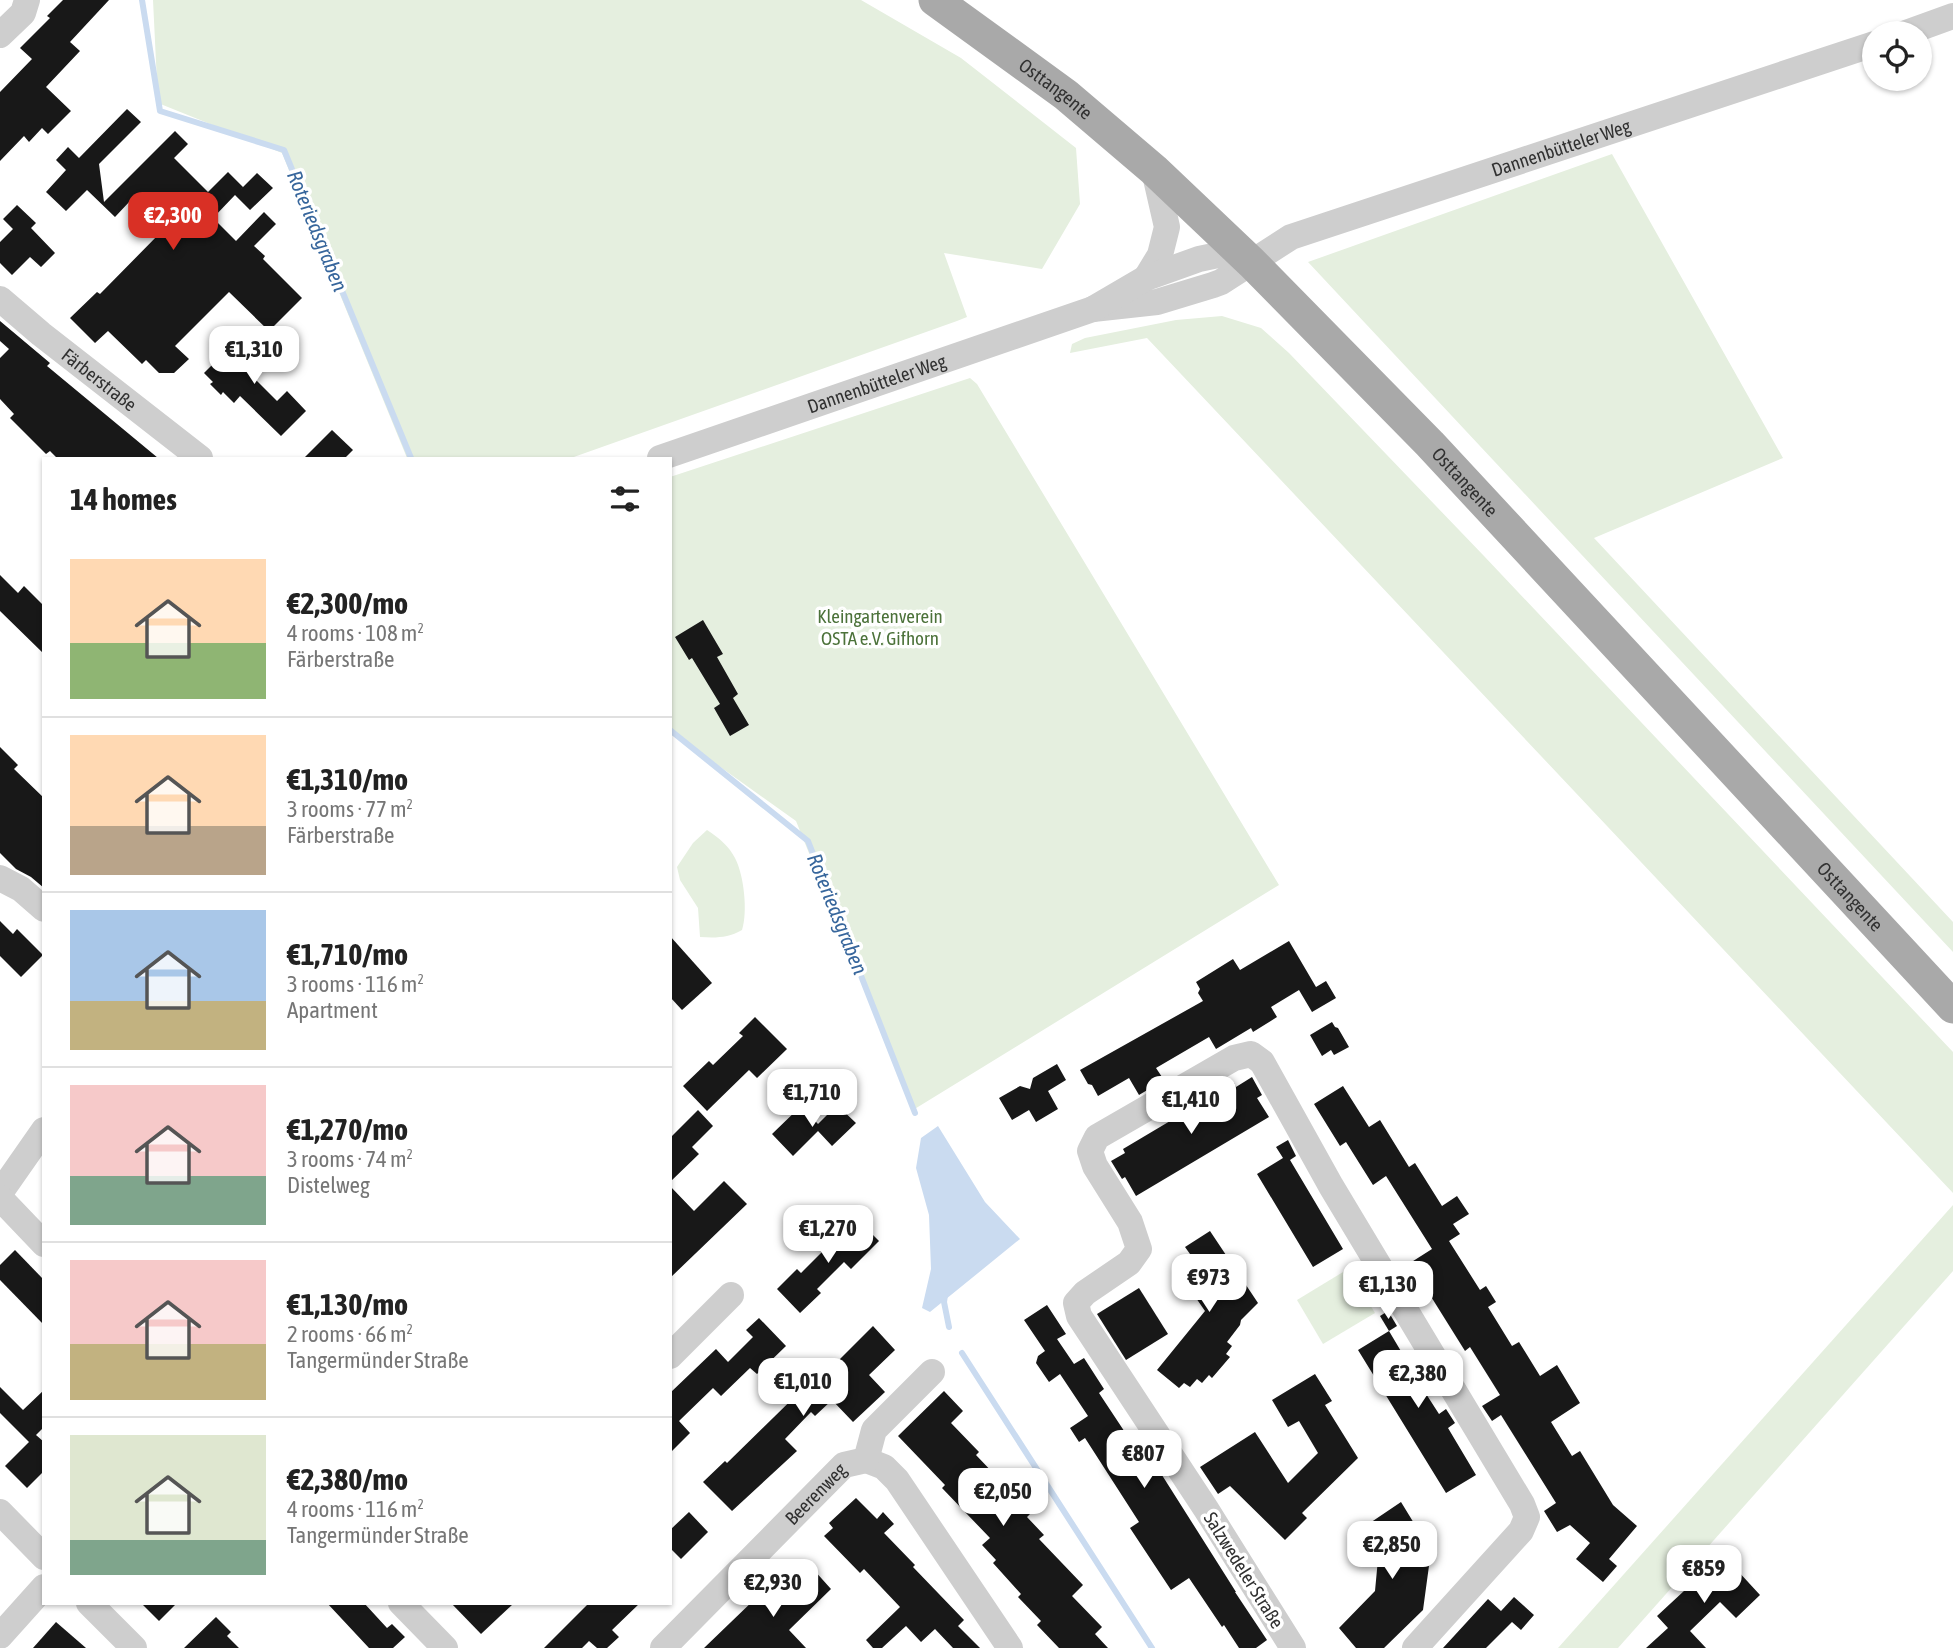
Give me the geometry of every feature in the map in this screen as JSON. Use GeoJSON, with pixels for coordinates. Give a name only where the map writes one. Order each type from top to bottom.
{"type":"FeatureCollection","features":[{"type":"Feature","properties":{"kind":"main road","name":"Osttangente"},"geometry":{"type":"LineString","coordinates":[[934,0],[1066,95],[1154,170],[1252,263],[1430,444],[1953,1007]]}},
{"type":"Feature","properties":{"kind":"street"},"geometry":{"type":"LineString","coordinates":[[0,35],[23,13],[27,0]]}},
{"type":"Feature","properties":{"kind":"street"},"geometry":{"type":"LineString","coordinates":[[1932,24],[1953,16]]}},
{"type":"Feature","properties":{"kind":"street","name":"Dannenbütteler Weg"},"geometry":{"type":"LineString","coordinates":[[1093,309],[1157,302],[1221,282],[1291,237],[1862,48]]}},
{"type":"Feature","properties":{"kind":"street"},"geometry":{"type":"LineString","coordinates":[[1146,278],[1160,255],[1167,227],[1154,170]]}},
{"type":"Feature","properties":{"kind":"street","name":"Dannenbütteler Weg"},"geometry":{"type":"LineString","coordinates":[[663,457],[1093,309],[1146,278],[1199,258],[1218,255],[1252,263]]}},
{"type":"Feature","properties":{"kind":"street","name":"Färberstraße"},"geometry":{"type":"LineString","coordinates":[[0,299],[199,457]]}},
{"type":"Feature","properties":{"kind":"street"},"geometry":{"type":"LineString","coordinates":[[0,878],[21,888],[42,907]]}},
{"type":"Feature","properties":{"kind":"street","name":"Salzwedeler Straße"},"geometry":{"type":"LineString","coordinates":[[1293,1648],[1206,1509],[1079,1316],[1076,1303],[1085,1293],[1129,1263],[1139,1250],[1130,1222],[1095,1166],[1090,1152],[1097,1137],[1234,1058],[1251,1054],[1262,1062],[1331,1186],[1522,1504],[1527,1517],[1521,1531],[1415,1648]]}},
{"type":"Feature","properties":{"kind":"street"},"geometry":{"type":"LineString","coordinates":[[42,1133],[1,1192],[42,1242]]}},
{"type":"Feature","properties":{"kind":"street"},"geometry":{"type":"LineString","coordinates":[[672,1354],[731,1295]]}},
{"type":"Feature","properties":{"kind":"street","name":"Beerenweg"},"geometry":{"type":"LineString","coordinates":[[663,1648],[845,1465],[866,1460],[874,1430],[932,1372]]}},
{"type":"Feature","properties":{"kind":"street"},"geometry":{"type":"LineString","coordinates":[[866,1460],[884,1467],[897,1480],[1010,1648]]}},
{"type":"Feature","properties":{"kind":"street"},"geometry":{"type":"LineString","coordinates":[[0,1512],[42,1555]]}},
{"type":"Feature","properties":{"kind":"street"},"geometry":{"type":"LineString","coordinates":[[0,1636],[42,1589]]}},
{"type":"Feature","properties":{"kind":"street"},"geometry":{"type":"LineString","coordinates":[[91,1605],[134,1648]]}},
{"type":"Feature","properties":{"kind":"street"},"geometry":{"type":"LineString","coordinates":[[412,1607],[445,1648]]}},
{"type":"Feature","properties":{"kind":"green space"},"geometry":{"type":"Polygon","coordinates":[[[153,0],[861,0],[961,58],[1076,148],[1080,204],[1042,269],[944,253],[967,317],[957,321],[574,457],[407,457],[282,153],[158,103],[153,0]]]}},
{"type":"Feature","properties":{"kind":"green space"},"geometry":{"type":"Polygon","coordinates":[[[1612,154],[1783,458],[1594,538],[1953,922],[1953,952],[1308,262],[1612,154]]]}},
{"type":"Feature","properties":{"kind":"green space"},"geometry":{"type":"Polygon","coordinates":[[[1222,316],[1261,328],[1289,353],[1953,1052],[1953,1193],[1147,338],[1070,353],[1072,344],[1085,338],[1176,320],[1222,316]]]}},
{"type":"Feature","properties":{"kind":"green space","name":"Kleingartenverein OSTA e.V. Gifhorn"},"geometry":{"type":"Polygon","coordinates":[[[970,378],[977,384],[1279,885],[913,1110],[796,821],[672,732],[672,476],[970,378]]]}},
{"type":"Feature","properties":{"kind":"green space"},"geometry":{"type":"Polygon","coordinates":[[[707,830],[733,854],[743,884],[745,914],[742,930],[722,937],[700,937],[698,908],[680,880],[677,867],[693,843],[707,830]]]}},
{"type":"Feature","properties":{"kind":"green space"},"geometry":{"type":"Polygon","coordinates":[[[1953,1205],[1953,1271],[1618,1648],[1558,1648],[1953,1205]]]}},
{"type":"Feature","properties":{"kind":"green space"},"geometry":{"type":"Polygon","coordinates":[[[1348,1269],[1375,1313],[1323,1344],[1297,1300],[1348,1269]]]}},
{"type":"Feature","properties":{"kind":"water"},"geometry":{"type":"Polygon","coordinates":[[[938,1126],[985,1202],[1020,1239],[930,1312],[922,1308],[931,1269],[929,1215],[916,1168],[921,1138],[938,1126]]]}},
{"type":"Feature","properties":{"kind":"building"},"geometry":{"type":"Polygon","coordinates":[[[63,0],[109,0],[70,42],[80,51],[46,87],[71,111],[48,134],[42,128],[29,142],[24,136],[0,161],[0,92],[32,59],[20,48],[50,18],[47,16],[63,0]]]}},
{"type":"Feature","properties":{"kind":"building"},"geometry":{"type":"Polygon","coordinates":[[[127,109],[141,122],[99,164],[104,202],[175,131],[188,144],[174,158],[208,192],[228,172],[243,187],[257,173],[273,188],[250,210],[235,195],[213,218],[236,241],[264,212],[276,224],[254,246],[265,256],[263,259],[302,298],[269,331],[229,292],[175,346],[189,359],[174,373],[159,373],[146,360],[142,364],[108,331],[95,343],[70,318],[97,292],[100,294],[162,231],[131,200],[115,217],[87,190],[66,211],[46,192],[66,170],[56,160],[68,147],[79,158],[127,109]]]}},
{"type":"Feature","properties":{"kind":"building"},"geometry":{"type":"Polygon","coordinates":[[[17,205],[36,223],[31,228],[55,253],[41,267],[30,257],[12,275],[0,263],[0,242],[13,229],[3,219],[17,205]]]}},
{"type":"Feature","properties":{"kind":"building"},"geometry":{"type":"Polygon","coordinates":[[[0,321],[50,363],[47,366],[157,457],[56,457],[50,451],[46,454],[10,418],[14,414],[0,399],[0,358],[9,349],[0,341],[0,321]]]}},
{"type":"Feature","properties":{"kind":"building"},"geometry":{"type":"Polygon","coordinates":[[[262,334],[274,346],[256,364],[262,370],[254,378],[277,401],[287,391],[306,411],[281,436],[240,396],[234,403],[223,392],[221,395],[204,373],[226,351],[235,359],[262,334]]]}},
{"type":"Feature","properties":{"kind":"building"},"geometry":{"type":"Polygon","coordinates":[[[332,430],[353,450],[346,457],[305,457],[332,430]]]}},
{"type":"Feature","properties":{"kind":"building"},"geometry":{"type":"Polygon","coordinates":[[[0,575],[18,593],[24,586],[42,604],[42,652],[0,611],[0,575]]]}},
{"type":"Feature","properties":{"kind":"building"},"geometry":{"type":"Polygon","coordinates":[[[703,620],[723,654],[717,657],[738,694],[733,698],[749,725],[730,736],[714,708],[720,704],[692,658],[689,660],[675,637],[703,620]]]}},
{"type":"Feature","properties":{"kind":"building"},"geometry":{"type":"Polygon","coordinates":[[[0,747],[18,765],[14,769],[42,796],[42,886],[16,869],[0,853],[0,747]]]}},
{"type":"Feature","properties":{"kind":"building"},"geometry":{"type":"Polygon","coordinates":[[[0,921],[13,934],[17,929],[42,954],[21,977],[0,956],[0,921]]]}},
{"type":"Feature","properties":{"kind":"building"},"geometry":{"type":"Polygon","coordinates":[[[672,938],[712,983],[682,1010],[672,999],[672,938]]]}},
{"type":"Feature","properties":{"kind":"building"},"geometry":{"type":"Polygon","coordinates":[[[1289,941],[1316,987],[1326,981],[1336,998],[1312,1012],[1299,990],[1271,1007],[1277,1017],[1253,1032],[1251,1028],[1216,1049],[1209,1037],[1156,1068],[1164,1080],[1139,1095],[1129,1078],[1098,1096],[1092,1085],[1088,1084],[1080,1070],[1203,1001],[1196,982],[1233,959],[1240,970],[1289,941]]]}},
{"type":"Feature","properties":{"kind":"building"},"geometry":{"type":"Polygon","coordinates":[[[755,1017],[787,1049],[757,1078],[749,1070],[707,1111],[683,1086],[709,1061],[713,1065],[743,1036],[739,1033],[755,1017]]]}},
{"type":"Feature","properties":{"kind":"building"},"geometry":{"type":"Polygon","coordinates":[[[1332,1022],[1349,1047],[1334,1055],[1331,1050],[1322,1056],[1310,1035],[1332,1022]]]}},
{"type":"Feature","properties":{"kind":"building"},"geometry":{"type":"Polygon","coordinates":[[[1057,1064],[1066,1080],[1048,1091],[1058,1109],[1036,1122],[1029,1110],[1012,1120],[999,1098],[1020,1086],[1030,1089],[1033,1078],[1057,1064]]]}},
{"type":"Feature","properties":{"kind":"building"},"geometry":{"type":"Polygon","coordinates":[[[1252,1077],[1262,1095],[1257,1098],[1269,1117],[1136,1196],[1111,1161],[1125,1153],[1123,1149],[1234,1083],[1236,1087],[1252,1077]]]}},
{"type":"Feature","properties":{"kind":"building"},"geometry":{"type":"Polygon","coordinates":[[[1343,1086],[1369,1127],[1380,1120],[1409,1167],[1415,1163],[1442,1206],[1457,1196],[1469,1214],[1453,1224],[1460,1234],[1449,1241],[1480,1290],[1486,1286],[1496,1302],[1488,1307],[1512,1346],[1519,1342],[1540,1376],[1557,1365],[1580,1403],[1551,1422],[1572,1456],[1580,1451],[1613,1505],[1637,1526],[1609,1559],[1617,1566],[1603,1582],[1576,1559],[1590,1543],[1570,1525],[1557,1532],[1544,1511],[1556,1503],[1501,1415],[1492,1421],[1482,1406],[1500,1395],[1470,1347],[1465,1351],[1410,1263],[1432,1249],[1386,1176],[1373,1185],[1346,1142],[1340,1146],[1314,1104],[1343,1086]]]}},
{"type":"Feature","properties":{"kind":"building"},"geometry":{"type":"Polygon","coordinates":[[[837,1105],[856,1123],[832,1146],[818,1131],[793,1156],[772,1134],[801,1106],[818,1124],[837,1105]]]}},
{"type":"Feature","properties":{"kind":"building"},"geometry":{"type":"Polygon","coordinates":[[[698,1110],[713,1126],[692,1147],[699,1154],[672,1180],[672,1136],[698,1110]]]}},
{"type":"Feature","properties":{"kind":"building"},"geometry":{"type":"Polygon","coordinates":[[[1288,1140],[1296,1156],[1290,1160],[1343,1249],[1313,1267],[1257,1174],[1283,1158],[1276,1147],[1288,1140]]]}},
{"type":"Feature","properties":{"kind":"building"},"geometry":{"type":"Polygon","coordinates":[[[724,1181],[747,1204],[672,1276],[672,1188],[694,1211],[724,1181]]]}},
{"type":"Feature","properties":{"kind":"building"},"geometry":{"type":"Polygon","coordinates":[[[856,1218],[879,1241],[851,1269],[844,1262],[817,1289],[821,1293],[800,1313],[777,1289],[797,1269],[801,1273],[856,1218]]]}},
{"type":"Feature","properties":{"kind":"building"},"geometry":{"type":"Polygon","coordinates":[[[1210,1231],[1258,1303],[1241,1320],[1227,1342],[1232,1346],[1226,1354],[1230,1357],[1212,1378],[1209,1375],[1202,1383],[1197,1379],[1190,1387],[1184,1383],[1179,1388],[1157,1370],[1205,1311],[1185,1282],[1189,1279],[1184,1271],[1190,1267],[1184,1258],[1190,1254],[1185,1247],[1210,1231]]]}},
{"type":"Feature","properties":{"kind":"building"},"geometry":{"type":"Polygon","coordinates":[[[15,1250],[42,1278],[42,1323],[0,1280],[0,1265],[15,1250]]]}},
{"type":"Feature","properties":{"kind":"building"},"geometry":{"type":"Polygon","coordinates":[[[1139,1288],[1168,1334],[1126,1360],[1097,1314],[1139,1288]]]}},
{"type":"Feature","properties":{"kind":"building"},"geometry":{"type":"Polygon","coordinates":[[[1047,1305],[1066,1334],[1057,1339],[1074,1364],[1084,1358],[1104,1389],[1099,1393],[1142,1458],[1148,1453],[1267,1640],[1256,1648],[1239,1648],[1189,1578],[1171,1590],[1130,1528],[1139,1522],[1085,1438],[1079,1442],[1070,1428],[1088,1416],[1060,1374],[1049,1382],[1036,1363],[1038,1356],[1045,1351],[1024,1320],[1047,1305]]]}},
{"type":"Feature","properties":{"kind":"building"},"geometry":{"type":"Polygon","coordinates":[[[1388,1311],[1397,1326],[1389,1331],[1380,1316],[1388,1311]]]}},
{"type":"Feature","properties":{"kind":"building"},"geometry":{"type":"Polygon","coordinates":[[[759,1318],[786,1346],[757,1374],[750,1368],[721,1396],[713,1388],[679,1421],[690,1433],[672,1451],[672,1391],[716,1349],[728,1362],[753,1337],[746,1330],[759,1318]]]}},
{"type":"Feature","properties":{"kind":"building"},"geometry":{"type":"Polygon","coordinates":[[[873,1326],[895,1350],[869,1375],[885,1392],[853,1422],[832,1400],[815,1416],[811,1412],[785,1439],[797,1451],[732,1511],[703,1482],[725,1461],[727,1463],[822,1370],[826,1373],[873,1326]]]}},
{"type":"Feature","properties":{"kind":"building"},"geometry":{"type":"Polygon","coordinates":[[[1389,1331],[1405,1358],[1413,1353],[1430,1381],[1421,1386],[1439,1414],[1446,1409],[1455,1423],[1448,1428],[1476,1475],[1446,1493],[1358,1350],[1389,1331]]]}},
{"type":"Feature","properties":{"kind":"building"},"geometry":{"type":"Polygon","coordinates":[[[1315,1374],[1332,1401],[1325,1405],[1358,1458],[1302,1513],[1307,1518],[1285,1540],[1230,1486],[1218,1494],[1200,1467],[1255,1432],[1288,1483],[1318,1453],[1299,1421],[1288,1427],[1272,1400],[1315,1374]]]}},
{"type":"Feature","properties":{"kind":"building"},"geometry":{"type":"Polygon","coordinates":[[[0,1387],[23,1410],[42,1392],[42,1429],[36,1435],[42,1440],[42,1473],[27,1488],[5,1466],[29,1442],[0,1413],[0,1387]]]}},
{"type":"Feature","properties":{"kind":"building"},"geometry":{"type":"Polygon","coordinates":[[[944,1391],[963,1411],[951,1423],[979,1452],[976,1455],[996,1476],[985,1487],[1007,1512],[1019,1501],[1030,1514],[1027,1517],[1044,1535],[1039,1539],[1083,1585],[1072,1596],[1102,1627],[1095,1634],[1108,1648],[1059,1648],[1037,1625],[1041,1621],[1018,1597],[1021,1594],[993,1563],[996,1560],[982,1545],[990,1538],[942,1488],[945,1485],[898,1436],[944,1391]]]}},
{"type":"Feature","properties":{"kind":"building"},"geometry":{"type":"Polygon","coordinates":[[[856,1498],[877,1519],[883,1512],[894,1524],[884,1533],[964,1620],[958,1626],[980,1648],[953,1648],[935,1629],[921,1642],[906,1626],[882,1648],[873,1648],[866,1640],[900,1607],[864,1569],[860,1573],[824,1536],[833,1528],[829,1523],[856,1498]]]}},
{"type":"Feature","properties":{"kind":"building"},"geometry":{"type":"Polygon","coordinates":[[[1401,1502],[1431,1551],[1423,1610],[1384,1648],[1356,1648],[1339,1628],[1375,1591],[1378,1559],[1361,1529],[1401,1502]]]}},
{"type":"Feature","properties":{"kind":"building"},"geometry":{"type":"Polygon","coordinates":[[[689,1512],[708,1532],[681,1559],[672,1550],[672,1528],[689,1512]]]}},
{"type":"Feature","properties":{"kind":"building"},"geometry":{"type":"Polygon","coordinates":[[[1725,1557],[1760,1595],[1736,1618],[1720,1602],[1690,1631],[1706,1648],[1646,1648],[1668,1628],[1657,1616],[1725,1557]]]}},
{"type":"Feature","properties":{"kind":"building"},"geometry":{"type":"Polygon","coordinates":[[[813,1569],[831,1589],[789,1630],[806,1648],[704,1648],[757,1597],[770,1610],[813,1569]]]}},
{"type":"Feature","properties":{"kind":"building"},"geometry":{"type":"Polygon","coordinates":[[[1514,1597],[1534,1615],[1521,1630],[1512,1622],[1486,1648],[1443,1648],[1488,1599],[1501,1611],[1514,1597]]]}},
{"type":"Feature","properties":{"kind":"building"},"geometry":{"type":"Polygon","coordinates":[[[143,1605],[175,1605],[159,1621],[143,1605]]]}},
{"type":"Feature","properties":{"kind":"building"},"geometry":{"type":"Polygon","coordinates":[[[329,1605],[366,1605],[387,1628],[392,1624],[405,1637],[393,1648],[369,1648],[329,1605]]]}},
{"type":"Feature","properties":{"kind":"building"},"geometry":{"type":"Polygon","coordinates":[[[453,1605],[512,1605],[481,1634],[453,1605]]]}},
{"type":"Feature","properties":{"kind":"building"},"geometry":{"type":"Polygon","coordinates":[[[587,1605],[638,1605],[612,1630],[619,1637],[607,1648],[597,1648],[589,1641],[582,1648],[544,1648],[587,1605]]]}},
{"type":"Feature","properties":{"kind":"building"},"geometry":{"type":"Polygon","coordinates":[[[216,1617],[231,1632],[227,1636],[239,1648],[184,1648],[216,1617]]]}},
{"type":"Feature","properties":{"kind":"building"},"geometry":{"type":"Polygon","coordinates":[[[56,1622],[86,1648],[33,1648],[56,1622]]]}},
{"type":"Feature","properties":{"kind":"waterway","name":"Roteriedsgraben"},"geometry":{"type":"LineString","coordinates":[[142,0],[160,111],[284,150],[411,457]]}},
{"type":"Feature","properties":{"kind":"waterway","name":"Roteriedsgraben"},"geometry":{"type":"LineString","coordinates":[[672,732],[808,841],[915,1113]]}},
{"type":"Feature","properties":{"kind":"waterway","name":"Roteriedsgraben"},"geometry":{"type":"LineString","coordinates":[[945,1295],[949,1327]]}},
{"type":"Feature","properties":{"kind":"waterway","name":"Roteriedsgraben"},"geometry":{"type":"LineString","coordinates":[[962,1353],[1152,1648]]}}]}
